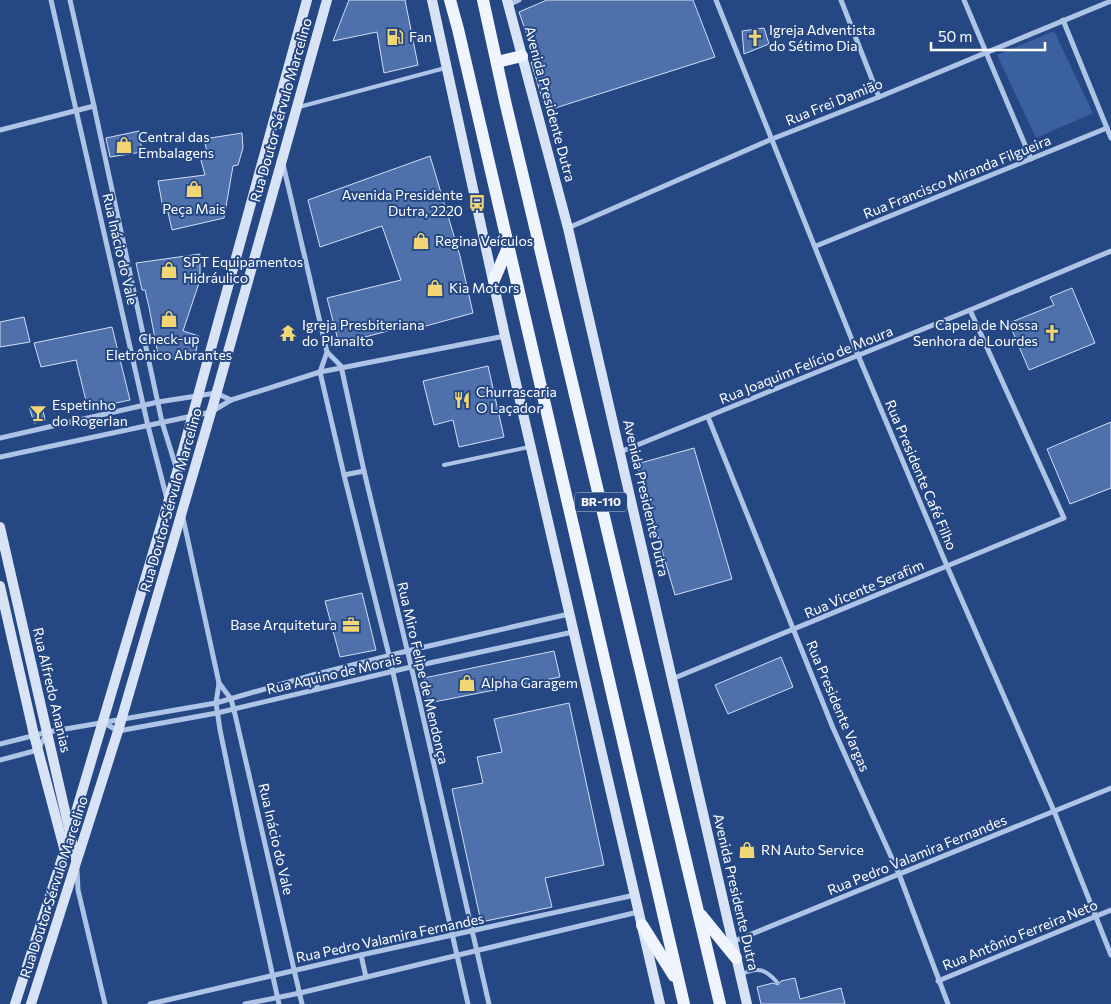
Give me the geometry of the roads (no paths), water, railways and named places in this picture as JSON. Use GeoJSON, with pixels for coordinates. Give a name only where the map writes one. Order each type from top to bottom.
{"type":"FeatureCollection","features":[{"type":"Feature","properties":{"kind":"main road","name":"Rua Doutor Sérvulo Marcelino"},"geometry":{"type":"LineString","coordinates":[[15,1004],[65,849],[177,472],[307,0]]}},
{"type":"Feature","properties":{"kind":"main road","name":"Rua Doutor Sérvulo Marcelino"},"geometry":{"type":"LineString","coordinates":[[31,1004],[118,731],[211,412],[327,0]]}},
{"type":"Feature","properties":{"kind":"main road"},"geometry":{"type":"LineString","coordinates":[[432,0],[505,336],[660,1004]]}},
{"type":"Feature","properties":{"kind":"main road","name":"BR-110"},"geometry":{"type":"LineString","coordinates":[[450,0],[461,38],[684,1004]]}},
{"type":"Feature","properties":{"kind":"main road","name":"BR-110"},"geometry":{"type":"LineString","coordinates":[[483,0],[496,62],[720,1004]]}},
{"type":"Feature","properties":{"kind":"main road","name":"Avenida Presidente Dutra"},"geometry":{"type":"LineString","coordinates":[[507,2],[568,228],[731,942],[747,1004]]}},
{"type":"Feature","properties":{"kind":"main road"},"geometry":{"type":"LineString","coordinates":[[496,62],[522,56]]}},
{"type":"Feature","properties":{"kind":"main road"},"geometry":{"type":"LineString","coordinates":[[494,280],[509,246]]}},
{"type":"Feature","properties":{"kind":"main road","name":"Rua Alfredo Ananias"},"geometry":{"type":"LineString","coordinates":[[0,527],[76,860]]}},
{"type":"Feature","properties":{"kind":"main road","name":"Rua Alfredo Ananias"},"geometry":{"type":"LineString","coordinates":[[0,586],[34,735],[65,849],[71,879]]}},
{"type":"Feature","properties":{"kind":"main road"},"geometry":{"type":"LineString","coordinates":[[698,912],[736,958]]}},
{"type":"Feature","properties":{"kind":"main road"},"geometry":{"type":"LineString","coordinates":[[642,925],[679,983]]}},
{"type":"Feature","properties":{"kind":"street","name":"Rua Inácio do Vale"},"geometry":{"type":"LineString","coordinates":[[51,0],[148,426],[168,502]]}},
{"type":"Feature","properties":{"kind":"street","name":"Rua Inácio do Vale"},"geometry":{"type":"LineString","coordinates":[[70,0],[162,422],[177,472]]}},
{"type":"Feature","properties":{"kind":"street"},"geometry":{"type":"LineString","coordinates":[[507,2],[519,0]]}},
{"type":"Feature","properties":{"kind":"street","name":"Rua Presidente Café Filho"},"geometry":{"type":"LineString","coordinates":[[716,0],[858,355],[947,566],[1054,811],[1111,955]]}},
{"type":"Feature","properties":{"kind":"street"},"geometry":{"type":"LineString","coordinates":[[841,0],[879,97]]}},
{"type":"Feature","properties":{"kind":"street"},"geometry":{"type":"LineString","coordinates":[[964,0],[1031,159]]}},
{"type":"Feature","properties":{"kind":"street","name":"Rua Frei Damião"},"geometry":{"type":"LineString","coordinates":[[568,228],[772,139],[1111,1]]}},
{"type":"Feature","properties":{"kind":"street"},"geometry":{"type":"LineString","coordinates":[[1063,20],[1111,138]]}},
{"type":"Feature","properties":{"kind":"street"},"geometry":{"type":"LineString","coordinates":[[0,130],[94,106]]}},
{"type":"Feature","properties":{"kind":"street","name":"Rua Francisco Miranda Filgueira"},"geometry":{"type":"LineString","coordinates":[[816,246],[1107,128]]}},
{"type":"Feature","properties":{"kind":"street"},"geometry":{"type":"LineString","coordinates":[[281,159],[327,352],[320,372],[393,671],[468,1004]]}},
{"type":"Feature","properties":{"kind":"street","name":"Rua Joaquim Felício de Moura"},"geometry":{"type":"LineString","coordinates":[[620,452],[1111,251]]}},
{"type":"Feature","properties":{"kind":"street","name":"Rua Vicente Serafim"},"geometry":{"type":"LineString","coordinates":[[672,680],[1064,518],[970,310]]}},
{"type":"Feature","properties":{"kind":"street"},"geometry":{"type":"LineString","coordinates":[[0,456],[211,412],[231,400],[342,366],[505,336]]}},
{"type":"Feature","properties":{"kind":"street"},"geometry":{"type":"LineString","coordinates":[[327,352],[342,366]]}},
{"type":"Feature","properties":{"kind":"street","name":"Rua Miro Felipe de Mendonça"},"geometry":{"type":"LineString","coordinates":[[342,366],[364,471],[489,1004]]}},
{"type":"Feature","properties":{"kind":"street"},"geometry":{"type":"LineString","coordinates":[[0,438],[143,404],[216,393],[231,400]]}},
{"type":"Feature","properties":{"kind":"street","name":"Rua Presidente Vargas"},"geometry":{"type":"LineString","coordinates":[[708,417],[833,728],[899,874],[948,1004]]}},
{"type":"Feature","properties":{"kind":"street"},"geometry":{"type":"LineString","coordinates":[[344,475],[364,471]]}},
{"type":"Feature","properties":{"kind":"street","name":"Rua Inácio do Vale"},"geometry":{"type":"LineString","coordinates":[[181,510],[219,683],[216,703],[217,713],[279,1004]]}},
{"type":"Feature","properties":{"kind":"street","name":"Rua Aquino de Morais"},"geometry":{"type":"LineString","coordinates":[[0,744],[48,732],[216,703],[389,655],[569,614]]}},
{"type":"Feature","properties":{"kind":"street","name":"Rua Aquino de Morais"},"geometry":{"type":"LineString","coordinates":[[118,731],[234,710],[393,671],[574,632]]}},
{"type":"Feature","properties":{"kind":"street"},"geometry":{"type":"LineString","coordinates":[[313,675],[318,689]]}},
{"type":"Feature","properties":{"kind":"street","name":"Rua Inácio do Vale"},"geometry":{"type":"LineString","coordinates":[[219,683],[231,699],[234,710],[302,1004]]}},
{"type":"Feature","properties":{"kind":"street"},"geometry":{"type":"LineString","coordinates":[[102,722],[118,731]]}},
{"type":"Feature","properties":{"kind":"street"},"geometry":{"type":"LineString","coordinates":[[0,760],[38,750],[48,732]]}},
{"type":"Feature","properties":{"kind":"street","name":"Rua Pedro Valamira Fernandes"},"geometry":{"type":"LineString","coordinates":[[731,942],[1111,788]]}},
{"type":"Feature","properties":{"kind":"street"},"geometry":{"type":"LineString","coordinates":[[76,860],[78,890],[105,1004]]}},
{"type":"Feature","properties":{"kind":"street"},"geometry":{"type":"LineString","coordinates":[[71,879],[78,890]]}},
{"type":"Feature","properties":{"kind":"street","name":"Rua Pedro Valamira Fernandes"},"geometry":{"type":"LineString","coordinates":[[150,1004],[361,955],[635,895]]}},
{"type":"Feature","properties":{"kind":"street","name":"Rua Antônio Ferreira Neto"},"geometry":{"type":"LineString","coordinates":[[938,981],[1111,910]]}},
{"type":"Feature","properties":{"kind":"street"},"geometry":{"type":"LineString","coordinates":[[245,1004],[300,993],[639,912]]}},
{"type":"Feature","properties":{"kind":"street"},"geometry":{"type":"LineString","coordinates":[[361,955],[366,977]]}},
{"type":"Feature","properties":{"kind":"lane"},"geometry":{"type":"LineString","coordinates":[[296,108],[447,68]]}},
{"type":"Feature","properties":{"kind":"lane"},"geometry":{"type":"LineString","coordinates":[[444,465],[531,446]]}},
{"type":"Feature","properties":{"kind":"lane"},"geometry":{"type":"LineString","coordinates":[[740,974],[753,969],[761,970],[770,974],[777,982]]}},
{"type":"Feature","properties":{"kind":"place","name":"Fan"},"geometry":{"type":"Point","coordinates":[395,37]}},
{"type":"Feature","properties":{"kind":"place","name":"Igreja Adventista do Sétimo Dia"},"geometry":{"type":"Point","coordinates":[755,38]}},
{"type":"Feature","properties":{"kind":"place","name":"Central das Embalagens"},"geometry":{"type":"Point","coordinates":[124,145]}},
{"type":"Feature","properties":{"kind":"place","name":"Peça Mais"},"geometry":{"type":"Point","coordinates":[194,189]}},
{"type":"Feature","properties":{"kind":"place","name":"Avenida Presidente Dutra, 2220"},"geometry":{"type":"Point","coordinates":[477,203]}},
{"type":"Feature","properties":{"kind":"place","name":"Regina Veículos"},"geometry":{"type":"Point","coordinates":[421,241]}},
{"type":"Feature","properties":{"kind":"place","name":"SPT Equipamentos Hidráulico"},"geometry":{"type":"Point","coordinates":[169,270]}},
{"type":"Feature","properties":{"kind":"place","name":"Kia Motors"},"geometry":{"type":"Point","coordinates":[435,288]}},
{"type":"Feature","properties":{"kind":"place","name":"Check-up Eletrônico Abrantes"},"geometry":{"type":"Point","coordinates":[169,319]}},
{"type":"Feature","properties":{"kind":"place","name":"Igreja Presbiteriana do Planalto"},"geometry":{"type":"Point","coordinates":[288,333]}},
{"type":"Feature","properties":{"kind":"place","name":"Capela de Nossa Senhora de Lourdes"},"geometry":{"type":"Point","coordinates":[1052,333]}},
{"type":"Feature","properties":{"kind":"place","name":"Churrascaria O Laçador"},"geometry":{"type":"Point","coordinates":[462,400]}},
{"type":"Feature","properties":{"kind":"place","name":"Espetinho do Rogerlan"},"geometry":{"type":"Point","coordinates":[38,413]}},
{"type":"Feature","properties":{"kind":"place","name":"Base Arquitetura"},"geometry":{"type":"Point","coordinates":[351,625]}},
{"type":"Feature","properties":{"kind":"place","name":"Alpha Garagem"},"geometry":{"type":"Point","coordinates":[467,683]}},
{"type":"Feature","properties":{"kind":"place","name":"RN Auto Service"},"geometry":{"type":"Point","coordinates":[747,850]}}]}
